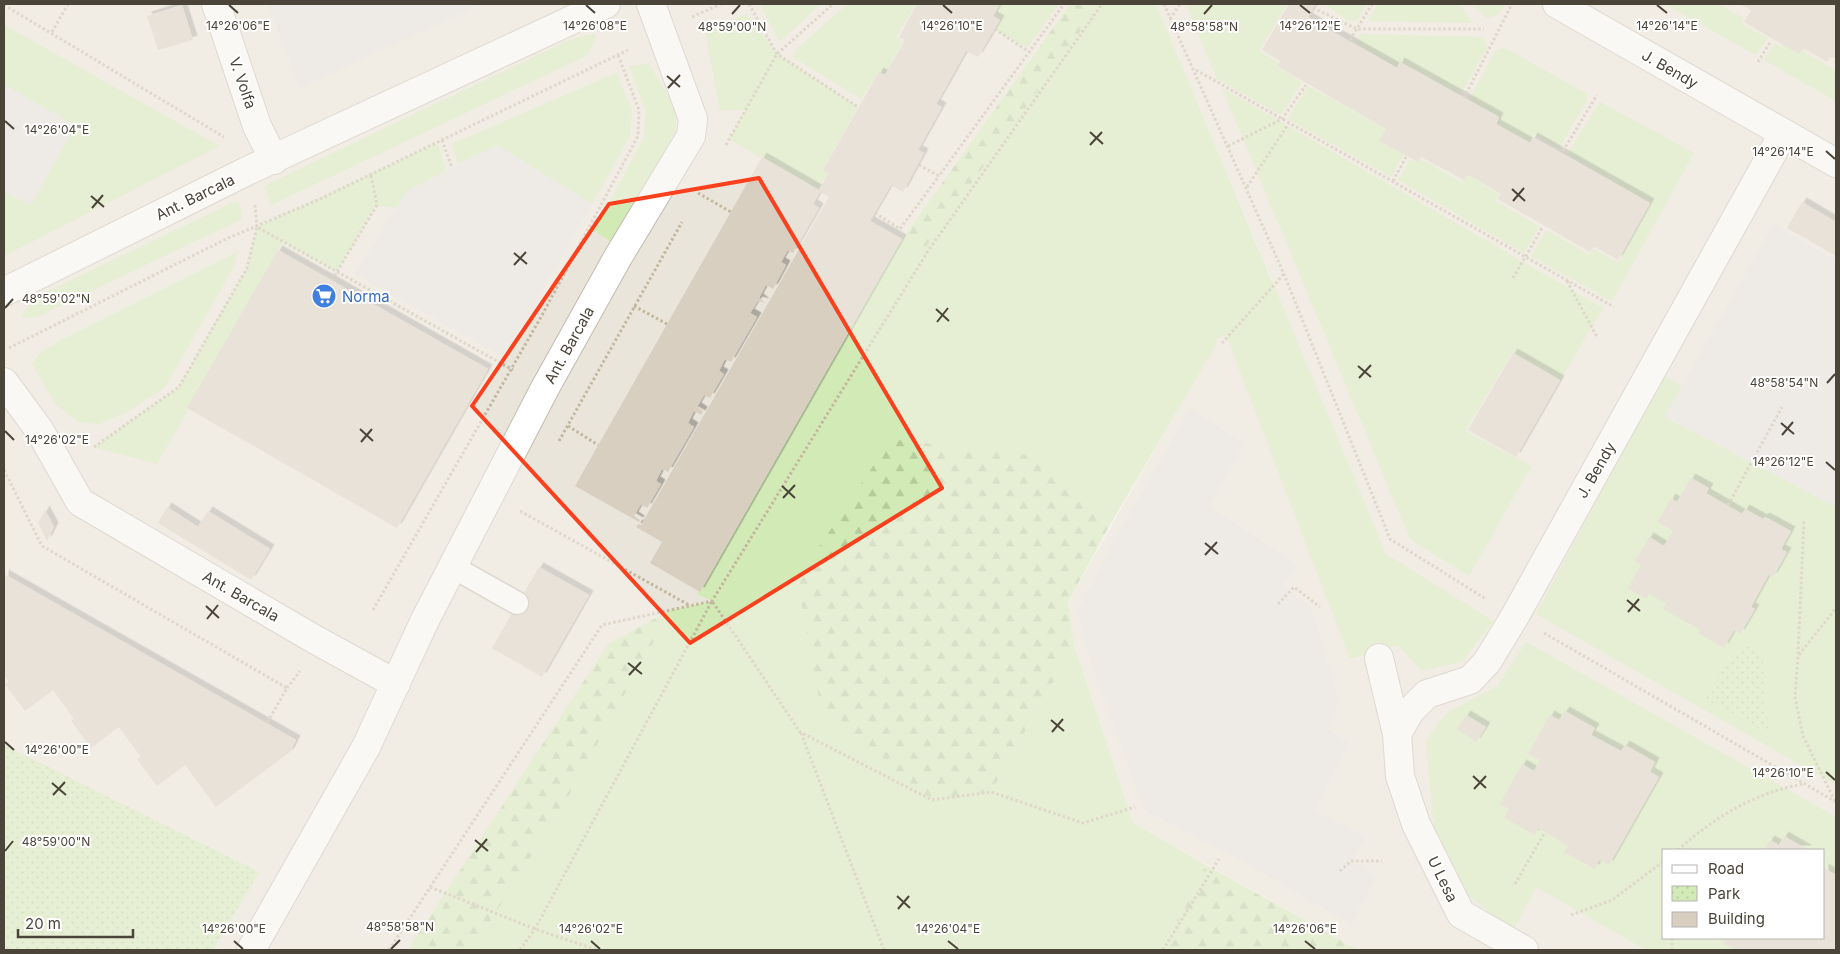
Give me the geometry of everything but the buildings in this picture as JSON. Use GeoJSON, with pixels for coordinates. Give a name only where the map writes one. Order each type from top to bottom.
{"type":"FeatureCollection","features":[{"type":"Feature","properties":{"kind":"street","name":"V. Volfa"},"geometry":{"type":"LineString","coordinates":[[216,4],[258,126],[274,160]]}},
{"type":"Feature","properties":{"kind":"street","name":"Ant. Barcala"},"geometry":{"type":"LineString","coordinates":[[4,292],[245,172],[606,4]]}},
{"type":"Feature","properties":{"kind":"street","name":"Ant. Barcala"},"geometry":{"type":"LineString","coordinates":[[252,950],[366,747],[425,620],[545,388],[618,257],[691,136],[693,119],[651,4]]}},
{"type":"Feature","properties":{"kind":"street","name":"J. Bendy"},"geometry":{"type":"LineString","coordinates":[[1557,4],[1836,163]]}},
{"type":"Feature","properties":{"kind":"street","name":"J. Bendy"},"geometry":{"type":"LineString","coordinates":[[1397,734],[1410,711],[1427,694],[1470,680],[1487,662],[1515,616],[1783,134]]}},
{"type":"Feature","properties":{"kind":"street","name":"Ant. Barcala"},"geometry":{"type":"LineString","coordinates":[[4,382],[40,431],[80,502],[314,639],[396,684]]}},
{"type":"Feature","properties":{"kind":"street"},"geometry":{"type":"LineString","coordinates":[[1379,658],[1397,734]]}},
{"type":"Feature","properties":{"kind":"street","name":"U Lesa"},"geometry":{"type":"LineString","coordinates":[[1397,734],[1400,776],[1416,824],[1461,914],[1524,950]]}},
{"type":"Feature","properties":{"kind":"lane"},"geometry":{"type":"LineString","coordinates":[[453,567],[517,604]]}},
{"type":"Feature","properties":{"kind":"path"},"geometry":{"type":"LineString","coordinates":[[52,32],[68,4]]}},
{"type":"Feature","properties":{"kind":"path"},"geometry":{"type":"LineString","coordinates":[[687,20],[721,4]]}},
{"type":"Feature","properties":{"kind":"path"},"geometry":{"type":"LineString","coordinates":[[749,4],[777,54],[858,107]]}},
{"type":"Feature","properties":{"kind":"path"},"geometry":{"type":"LineString","coordinates":[[724,146],[777,54],[833,4]]}},
{"type":"Feature","properties":{"kind":"path"},"geometry":{"type":"LineString","coordinates":[[875,213],[900,229],[1064,4]]}},
{"type":"Feature","properties":{"kind":"path"},"geometry":{"type":"LineString","coordinates":[[520,950],[535,929],[712,601],[928,251],[1102,4]]}},
{"type":"Feature","properties":{"kind":"path"},"geometry":{"type":"LineString","coordinates":[[1164,4],[1195,69],[1284,274],[1390,539],[1493,603]]}},
{"type":"Feature","properties":{"kind":"path"},"geometry":{"type":"LineString","coordinates":[[1170,19],[1180,4]]}},
{"type":"Feature","properties":{"kind":"path"},"geometry":{"type":"LineString","coordinates":[[1350,40],[1372,4]]}},
{"type":"Feature","properties":{"kind":"path"},"geometry":{"type":"LineString","coordinates":[[1464,98],[1512,4]]}},
{"type":"Feature","properties":{"kind":"path"},"geometry":{"type":"LineString","coordinates":[[4,6],[52,32],[228,140]]}},
{"type":"Feature","properties":{"kind":"path"},"geometry":{"type":"LineString","coordinates":[[1313,8],[1357,29],[1484,29]]}},
{"type":"Feature","properties":{"kind":"path"},"geometry":{"type":"LineString","coordinates":[[995,29],[1029,52]]}},
{"type":"Feature","properties":{"kind":"path"},"geometry":{"type":"LineString","coordinates":[[1758,62],[1771,41]]}},
{"type":"Feature","properties":{"kind":"path"},"geometry":{"type":"LineString","coordinates":[[9,349],[226,239],[257,227],[371,175],[628,50]]}},
{"type":"Feature","properties":{"kind":"path"},"geometry":{"type":"LineString","coordinates":[[373,610],[511,369],[638,136],[639,110],[618,55]]}},
{"type":"Feature","properties":{"kind":"path"},"geometry":{"type":"LineString","coordinates":[[1195,69],[1614,307]]}},
{"type":"Feature","properties":{"kind":"path"},"geometry":{"type":"LineString","coordinates":[[1228,146],[1282,119],[1306,85]]}},
{"type":"Feature","properties":{"kind":"path"},"geometry":{"type":"LineString","coordinates":[[1563,151],[1597,95]]}},
{"type":"Feature","properties":{"kind":"path"},"geometry":{"type":"LineString","coordinates":[[1246,188],[1289,123]]}},
{"type":"Feature","properties":{"kind":"path"},"geometry":{"type":"LineString","coordinates":[[442,140],[452,168]]}},
{"type":"Feature","properties":{"kind":"path"},"geometry":{"type":"LineString","coordinates":[[1393,181],[1406,157]]}},
{"type":"Feature","properties":{"kind":"path"},"geometry":{"type":"LineString","coordinates":[[919,165],[939,176]]}},
{"type":"Feature","properties":{"kind":"path"},"geometry":{"type":"LineString","coordinates":[[332,280],[376,205],[371,175]]}},
{"type":"Feature","properties":{"kind":"path"},"geometry":{"type":"LineString","coordinates":[[694,202],[703,185]]}},
{"type":"Feature","properties":{"kind":"path"},"geometry":{"type":"LineString","coordinates":[[698,193],[732,212]]}},
{"type":"Feature","properties":{"kind":"path"},"geometry":{"type":"LineString","coordinates":[[94,447],[179,387],[247,268],[257,227],[255,197]]}},
{"type":"Feature","properties":{"kind":"path"},"geometry":{"type":"LineString","coordinates":[[558,443],[684,219]]}},
{"type":"Feature","properties":{"kind":"path"},"geometry":{"type":"LineString","coordinates":[[257,227],[519,374]]}},
{"type":"Feature","properties":{"kind":"path"},"geometry":{"type":"LineString","coordinates":[[1513,278],[1542,228]]}},
{"type":"Feature","properties":{"kind":"path"},"geometry":{"type":"LineString","coordinates":[[1222,343],[1284,274]]}},
{"type":"Feature","properties":{"kind":"path"},"geometry":{"type":"LineString","coordinates":[[1567,280],[1597,337]]}},
{"type":"Feature","properties":{"kind":"path"},"geometry":{"type":"LineString","coordinates":[[634,306],[667,324]]}},
{"type":"Feature","properties":{"kind":"path"},"geometry":{"type":"LineString","coordinates":[[1728,506],[1782,407]]}},
{"type":"Feature","properties":{"kind":"path"},"geometry":{"type":"LineString","coordinates":[[568,426],[598,445]]}},
{"type":"Feature","properties":{"kind":"path"},"geometry":{"type":"LineString","coordinates":[[4,470],[42,546],[287,688],[267,723]]}},
{"type":"Feature","properties":{"kind":"path"},"geometry":{"type":"LineString","coordinates":[[515,518],[524,502]]}},
{"type":"Feature","properties":{"kind":"path"},"geometry":{"type":"LineString","coordinates":[[519,511],[690,606]]}},
{"type":"Feature","properties":{"kind":"path"},"geometry":{"type":"LineString","coordinates":[[1804,520],[1795,697],[1803,736],[1836,802]]}},
{"type":"Feature","properties":{"kind":"path"},"geometry":{"type":"LineString","coordinates":[[1278,604],[1294,587],[1320,607]]}},
{"type":"Feature","properties":{"kind":"path"},"geometry":{"type":"LineString","coordinates":[[389,950],[602,625],[712,601]]}},
{"type":"Feature","properties":{"kind":"path"},"geometry":{"type":"LineString","coordinates":[[712,601],[800,732],[884,950]]}},
{"type":"Feature","properties":{"kind":"path"},"geometry":{"type":"LineString","coordinates":[[1798,656],[1836,608]]}},
{"type":"Feature","properties":{"kind":"path"},"geometry":{"type":"LineString","coordinates":[[1540,631],[1836,802]]}},
{"type":"Feature","properties":{"kind":"path"},"geometry":{"type":"LineString","coordinates":[[800,732],[932,800],[991,792],[1083,823],[1134,807]]}},
{"type":"Feature","properties":{"kind":"path"},"geometry":{"type":"LineString","coordinates":[[1679,849],[1704,827],[1744,802],[1778,789],[1804,784]]}},
{"type":"Feature","properties":{"kind":"path"},"geometry":{"type":"LineString","coordinates":[[1515,884],[1545,832]]}},
{"type":"Feature","properties":{"kind":"path"},"geometry":{"type":"LineString","coordinates":[[1163,950],[1218,859]]}},
{"type":"Feature","properties":{"kind":"path"},"geometry":{"type":"LineString","coordinates":[[1340,872],[1351,861],[1382,861]]}},
{"type":"Feature","properties":{"kind":"path"},"geometry":{"type":"LineString","coordinates":[[1571,915],[1612,900],[1662,862]]}},
{"type":"Feature","properties":{"kind":"path"},"geometry":{"type":"LineString","coordinates":[[430,887],[535,929],[597,950]]}},
{"type":"Feature","properties":{"kind":"highlighted area"},"geometry":{"type":"Polygon","coordinates":[[[759,178],[942,488],[690,643],[472,406],[609,204],[759,178]]]}},
{"type":"Feature","properties":{"kind":"shaded area"},"geometry":{"type":"Polygon","coordinates":[[[4,4],[1070,4],[902,239],[697,594],[712,601],[671,610],[472,950],[4,950],[4,4]]]}},
{"type":"Feature","properties":{"kind":"shaded area"},"geometry":{"type":"Polygon","coordinates":[[[268,4],[481,4],[300,88],[268,4]]]}},
{"type":"Feature","properties":{"kind":"shaded area"},"geometry":{"type":"Polygon","coordinates":[[[1156,4],[1836,4],[1836,950],[1358,950],[1133,823],[1074,645],[1068,602],[1216,343],[1216,339],[1273,282],[1156,4]]]}},
{"type":"Feature","properties":{"kind":"shaded area"},"geometry":{"type":"Polygon","coordinates":[[[4,85],[75,125],[31,205],[4,192],[4,85]]]}},
{"type":"Feature","properties":{"kind":"shaded area"},"geometry":{"type":"Polygon","coordinates":[[[497,145],[592,204],[504,357],[355,274],[408,190],[497,145]]]}},
{"type":"Feature","properties":{"kind":"shaded area"},"geometry":{"type":"Polygon","coordinates":[[[1773,225],[1836,260],[1836,507],[1665,416],[1773,225]]]}},
{"type":"Feature","properties":{"kind":"shaded area"},"geometry":{"type":"Polygon","coordinates":[[[1190,409],[1244,444],[1209,506],[1298,565],[1283,586],[1310,605],[1339,700],[1327,729],[1349,742],[1315,812],[1366,837],[1351,861],[1376,877],[1351,924],[1237,858],[1144,810],[1088,652],[1077,611],[1117,536],[1190,409]]]}},
{"type":"Feature","properties":{"kind":"green space"},"geometry":{"type":"Polygon","coordinates":[[[766,4],[821,4],[779,42],[761,6],[766,4]]]}},
{"type":"Feature","properties":{"kind":"green space"},"geometry":{"type":"Polygon","coordinates":[[[848,4],[916,4],[896,37],[902,42],[885,75],[879,72],[861,99],[793,57],[795,50],[848,4]]]}},
{"type":"Feature","properties":{"kind":"green space"},"geometry":{"type":"Polygon","coordinates":[[[1000,4],[1059,4],[1027,48],[995,29],[999,20],[993,16],[1000,4]]]}},
{"type":"Feature","properties":{"kind":"green space"},"geometry":{"type":"Polygon","coordinates":[[[1070,4],[1100,4],[920,255],[902,239],[1070,4]]]}},
{"type":"Feature","properties":{"kind":"green space"},"geometry":{"type":"Polygon","coordinates":[[[1100,4],[1156,4],[1386,554],[1493,621],[1463,661],[1421,671],[1398,645],[1350,659],[1226,335],[1216,339],[1217,343],[1108,528],[1046,457],[991,792],[1074,645],[1133,823],[1206,865],[1161,950],[472,950],[561,810],[671,610],[712,601],[697,594],[902,239],[920,254],[1100,4]]]}},
{"type":"Feature","properties":{"kind":"green space"},"geometry":{"type":"Polygon","coordinates":[[[1188,4],[1287,4],[1259,51],[1278,62],[1277,67],[1302,82],[1281,115],[1217,79],[1187,6],[1188,4]]]}},
{"type":"Feature","properties":{"kind":"green space"},"geometry":{"type":"Polygon","coordinates":[[[1325,4],[1367,4],[1357,21],[1347,20],[1325,4]]]}},
{"type":"Feature","properties":{"kind":"green space"},"geometry":{"type":"Polygon","coordinates":[[[1378,4],[1459,4],[1473,23],[1368,21],[1378,4]]]}},
{"type":"Feature","properties":{"kind":"green space"},"geometry":{"type":"Polygon","coordinates":[[[1474,4],[1505,4],[1498,15],[1486,18],[1474,4]]]}},
{"type":"Feature","properties":{"kind":"green space"},"geometry":{"type":"Polygon","coordinates":[[[1665,4],[1718,4],[1743,18],[1741,24],[1768,38],[1756,55],[1665,4]]]}},
{"type":"Feature","properties":{"kind":"green space"},"geometry":{"type":"Polygon","coordinates":[[[747,14],[777,54],[858,107],[823,169],[829,173],[817,190],[729,139],[745,110],[720,110],[705,30],[747,14]]]}},
{"type":"Feature","properties":{"kind":"green space"},"geometry":{"type":"Polygon","coordinates":[[[4,25],[219,146],[4,256],[4,192],[30,205],[75,126],[4,85],[4,25]]]}},
{"type":"Feature","properties":{"kind":"green space"},"geometry":{"type":"Polygon","coordinates":[[[1361,34],[1483,37],[1487,48],[1460,95],[1401,62],[1397,68],[1356,43],[1361,34]]]}},
{"type":"Feature","properties":{"kind":"green space"},"geometry":{"type":"Polygon","coordinates":[[[586,35],[596,35],[588,55],[271,205],[264,186],[567,41],[586,35]]]}},
{"type":"Feature","properties":{"kind":"green space"},"geometry":{"type":"Polygon","coordinates":[[[1786,41],[1836,71],[1836,101],[1764,60],[1775,43],[1781,47],[1786,41]]]}},
{"type":"Feature","properties":{"kind":"green space"},"geometry":{"type":"Polygon","coordinates":[[[1505,48],[1587,94],[1587,100],[1559,149],[1534,134],[1530,143],[1496,124],[1498,117],[1469,100],[1495,51],[1505,48]]]}},
{"type":"Feature","properties":{"kind":"green space"},"geometry":{"type":"Polygon","coordinates":[[[649,64],[673,107],[676,123],[674,133],[659,164],[613,243],[594,231],[643,139],[646,112],[629,66],[649,64]]]}},
{"type":"Feature","properties":{"kind":"green space"},"geometry":{"type":"Polygon","coordinates":[[[616,73],[632,110],[630,135],[592,204],[497,146],[458,164],[452,144],[616,73]]]}},
{"type":"Feature","properties":{"kind":"green space"},"geometry":{"type":"Polygon","coordinates":[[[1308,86],[1386,129],[1379,141],[1403,155],[1391,177],[1288,119],[1308,86]]]}},
{"type":"Feature","properties":{"kind":"green space"},"geometry":{"type":"Polygon","coordinates":[[[1222,88],[1603,308],[1560,380],[1512,353],[1465,431],[1531,466],[1469,576],[1410,539],[1222,88]]]}},
{"type":"Feature","properties":{"kind":"green space"},"geometry":{"type":"Polygon","coordinates":[[[1600,102],[1694,153],[1612,301],[1531,256],[1546,230],[1590,255],[1594,249],[1618,263],[1650,204],[1567,154],[1600,102]]]}},
{"type":"Feature","properties":{"kind":"green space"},"geometry":{"type":"Polygon","coordinates":[[[437,143],[447,171],[409,190],[397,208],[376,205],[336,272],[283,242],[157,464],[94,447],[179,387],[247,268],[257,227],[437,143]]]}},
{"type":"Feature","properties":{"kind":"green space"},"geometry":{"type":"Polygon","coordinates":[[[1421,159],[1462,183],[1467,174],[1499,195],[1495,201],[1539,226],[1524,253],[1398,180],[1410,160],[1418,162],[1421,159]]]}},
{"type":"Feature","properties":{"kind":"green space"},"geometry":{"type":"Polygon","coordinates":[[[239,202],[242,219],[39,316],[29,318],[21,316],[35,299],[46,292],[232,203],[239,202]]]}},
{"type":"Feature","properties":{"kind":"green space"},"geometry":{"type":"Polygon","coordinates":[[[237,252],[233,268],[165,387],[127,412],[99,424],[79,422],[57,406],[32,364],[40,353],[65,338],[237,252]]]}},
{"type":"Feature","properties":{"kind":"green space"},"geometry":{"type":"Polygon","coordinates":[[[1664,375],[1682,387],[1665,417],[1836,507],[1836,785],[1536,614],[1664,375]]]}},
{"type":"Feature","properties":{"kind":"green space"},"geometry":{"type":"Polygon","coordinates":[[[891,439],[1046,457],[1108,528],[1068,602],[1074,645],[991,792],[932,800],[822,714],[797,580],[891,439]]]}},
{"type":"Feature","properties":{"kind":"green space"},"geometry":{"type":"Polygon","coordinates":[[[671,610],[561,810],[472,950],[408,950],[608,644],[671,610]]]}},
{"type":"Feature","properties":{"kind":"green space"},"geometry":{"type":"Polygon","coordinates":[[[1526,642],[1836,817],[1836,950],[1646,950],[1536,887],[1512,932],[1456,885],[1435,840],[1426,741],[1447,713],[1497,686],[1526,642]]]}},
{"type":"Feature","properties":{"kind":"green space"},"geometry":{"type":"Polygon","coordinates":[[[1751,644],[1762,653],[1769,734],[1705,699],[1734,652],[1751,644]]]}},
{"type":"Feature","properties":{"kind":"green space"},"geometry":{"type":"Polygon","coordinates":[[[4,745],[259,872],[213,950],[4,950],[4,745]]]}},
{"type":"Feature","properties":{"kind":"green space"},"geometry":{"type":"Polygon","coordinates":[[[1206,865],[1340,940],[1358,950],[1161,950],[1206,865]]]}},
{"type":"Feature","properties":{"kind":"place","name":"Norma"},"geometry":{"type":"Point","coordinates":[324,296]}}]}
